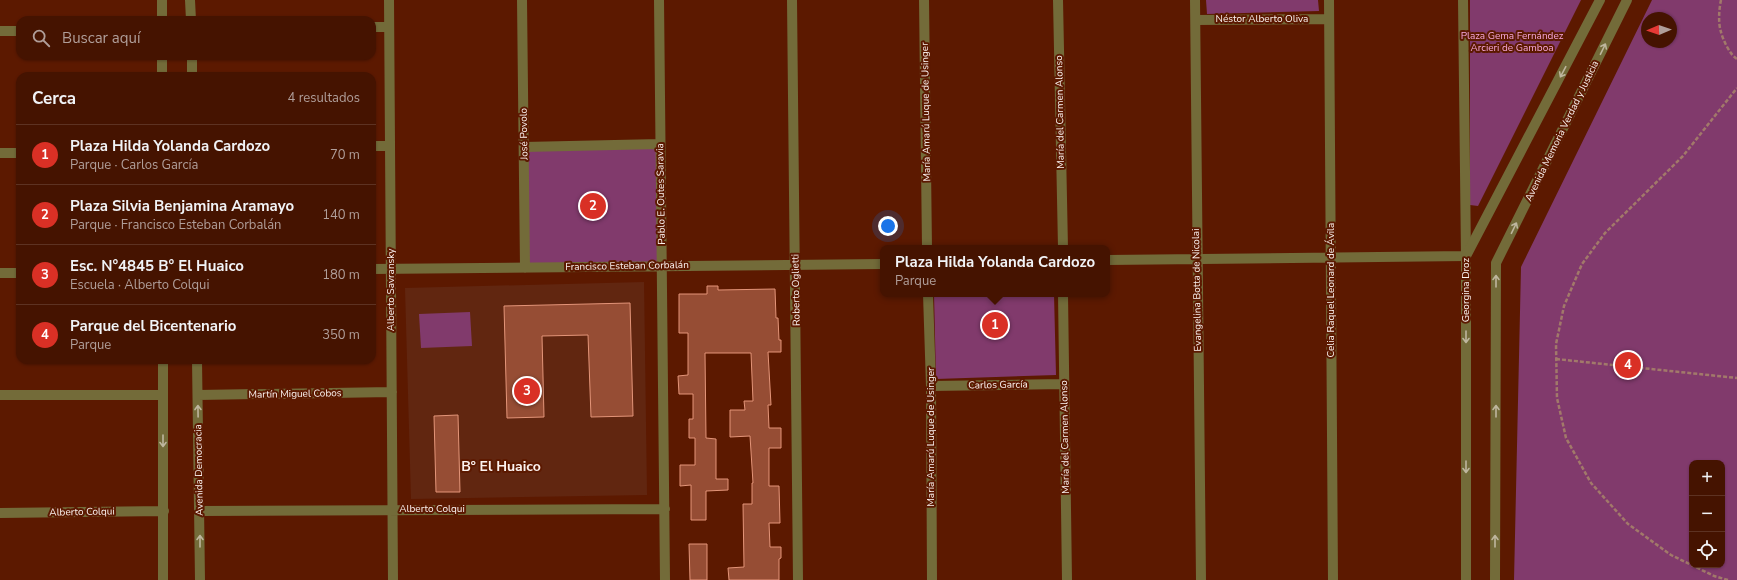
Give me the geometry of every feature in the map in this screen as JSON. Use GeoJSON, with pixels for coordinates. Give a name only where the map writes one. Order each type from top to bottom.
{"type":"FeatureCollection","features":[{"type":"Feature","properties":{"kind":"street"},"geometry":{"type":"LineString","coordinates":[[162,0],[162,16]]}},
{"type":"Feature","properties":{"kind":"street"},"geometry":{"type":"LineString","coordinates":[[190,0],[191,16]]}},
{"type":"Feature","properties":{"kind":"street","name":"Alberto Savransky"},"geometry":{"type":"LineString","coordinates":[[389,0],[394,580]]}},
{"type":"Feature","properties":{"kind":"street","name":"José Povolo"},"geometry":{"type":"LineString","coordinates":[[522,0],[525,268]]}},
{"type":"Feature","properties":{"kind":"street","name":"Pablo E. Outes Saravia"},"geometry":{"type":"LineString","coordinates":[[659,0],[666,580]]}},
{"type":"Feature","properties":{"kind":"street","name":"Roberto Oglietti"},"geometry":{"type":"LineString","coordinates":[[792,0],[796,264],[798,580]]}},
{"type":"Feature","properties":{"kind":"street","name":"María Amarú Luque de Usinger"},"geometry":{"type":"LineString","coordinates":[[924,0],[927,245]]}},
{"type":"Feature","properties":{"kind":"street","name":"María del Carmen Alonso"},"geometry":{"type":"LineString","coordinates":[[1058,0],[1063,245]]}},
{"type":"Feature","properties":{"kind":"street","name":"Evangelina Botta de Nicolai"},"geometry":{"type":"LineString","coordinates":[[1195,0],[1201,580]]}},
{"type":"Feature","properties":{"kind":"street","name":"Celia Raquel Leonard de Ávila"},"geometry":{"type":"LineString","coordinates":[[1329,0],[1333,580]]}},
{"type":"Feature","properties":{"kind":"street","name":"Georgina Droz"},"geometry":{"type":"LineString","coordinates":[[1463,0],[1466,256],[1466,580]]}},
{"type":"Feature","properties":{"kind":"street"},"geometry":{"type":"LineString","coordinates":[[1110,260],[1466,256],[1600,0]]}},
{"type":"Feature","properties":{"kind":"street","name":"Avenida Memoria Verdad y Justicia"},"geometry":{"type":"LineString","coordinates":[[1495,580],[1496,263],[1627,0]]}},
{"type":"Feature","properties":{"kind":"street","name":"Néstor Alberto Oliva"},"geometry":{"type":"LineString","coordinates":[[1196,20],[1329,19]]}},
{"type":"Feature","properties":{"kind":"street"},"geometry":{"type":"LineString","coordinates":[[376,27],[390,27]]}},
{"type":"Feature","properties":{"kind":"street"},"geometry":{"type":"LineString","coordinates":[[0,31],[16,31]]}},
{"type":"Feature","properties":{"kind":"street"},"geometry":{"type":"LineString","coordinates":[[162,60],[162,72]]}},
{"type":"Feature","properties":{"kind":"street"},"geometry":{"type":"LineString","coordinates":[[192,60],[192,72]]}},
{"type":"Feature","properties":{"kind":"street"},"geometry":{"type":"LineString","coordinates":[[524,147],[660,144]]}},
{"type":"Feature","properties":{"kind":"street"},"geometry":{"type":"LineString","coordinates":[[376,146],[390,146]]}},
{"type":"Feature","properties":{"kind":"street"},"geometry":{"type":"LineString","coordinates":[[0,153],[16,153]]}},
{"type":"Feature","properties":{"kind":"street","name":"Francisco Esteban Corbalán"},"geometry":{"type":"LineString","coordinates":[[376,270],[880,264]]}},
{"type":"Feature","properties":{"kind":"street"},"geometry":{"type":"LineString","coordinates":[[0,273],[16,273]]}},
{"type":"Feature","properties":{"kind":"street","name":"María Amarú Luque de Usinger"},"geometry":{"type":"LineString","coordinates":[[928,297],[931,386],[932,580]]}},
{"type":"Feature","properties":{"kind":"street","name":"María del Carmen Alonso"},"geometry":{"type":"LineString","coordinates":[[1063,297],[1067,580]]}},
{"type":"Feature","properties":{"kind":"street"},"geometry":{"type":"LineString","coordinates":[[163,364],[163,580]]}},
{"type":"Feature","properties":{"kind":"street","name":"Avenida Democracia"},"geometry":{"type":"LineString","coordinates":[[197,364],[200,580]]}},
{"type":"Feature","properties":{"kind":"street","name":"Carlos García"},"geometry":{"type":"LineString","coordinates":[[931,386],[1064,384]]}},
{"type":"Feature","properties":{"kind":"street","name":"Martín Miguel Cobos"},"geometry":{"type":"LineString","coordinates":[[198,395],[392,392]]}},
{"type":"Feature","properties":{"kind":"street"},"geometry":{"type":"LineString","coordinates":[[0,395],[163,395]]}},
{"type":"Feature","properties":{"kind":"street","name":"Alberto Colqui"},"geometry":{"type":"LineString","coordinates":[[200,511],[665,509]]}},
{"type":"Feature","properties":{"kind":"street","name":"Alberto Colqui"},"geometry":{"type":"LineString","coordinates":[[0,513],[164,511]]}},
{"type":"Feature","properties":{"kind":"path"},"geometry":{"type":"LineString","coordinates":[[1722,0],[1720,6],[1720,31],[1733,57],[1737,59]]}},
{"type":"Feature","properties":{"kind":"path"},"geometry":{"type":"LineString","coordinates":[[1728,580],[1714,576],[1671,556],[1628,524],[1591,483],[1566,438],[1557,398],[1556,344],[1564,306],[1582,264],[1605,233],[1684,156],[1737,88]]}},
{"type":"Feature","properties":{"kind":"path"},"geometry":{"type":"LineString","coordinates":[[1556,359],[1737,378]]}},
{"type":"Feature","properties":{"kind":"shaded area"},"geometry":{"type":"Polygon","coordinates":[[[644,282],[647,495],[411,499],[405,288],[644,282]]]}},
{"type":"Feature","properties":{"kind":"green space"},"geometry":{"type":"Polygon","coordinates":[[[1206,0],[1318,0],[1319,11],[1207,14],[1206,0]]]}},
{"type":"Feature","properties":{"kind":"green space","name":"Plaza Gema Fernández Arcieri de Gamboa"},"geometry":{"type":"Polygon","coordinates":[[[1470,0],[1581,0],[1478,206],[1470,205],[1470,0]]]}},
{"type":"Feature","properties":{"kind":"green space"},"geometry":{"type":"Polygon","coordinates":[[[1652,0],[1737,0],[1737,580],[1514,580],[1521,267],[1641,22],[1641,48],[1677,48],[1677,12],[1646,12],[1652,0]]]}},
{"type":"Feature","properties":{"kind":"green space"},"geometry":{"type":"Polygon","coordinates":[[[660,144],[662,266],[525,268],[524,147],[660,144]]]}},
{"type":"Feature","properties":{"kind":"green space"},"geometry":{"type":"Polygon","coordinates":[[[934,297],[1054,297],[1056,375],[936,379],[934,297]]]}},
{"type":"Feature","properties":{"kind":"green space"},"geometry":{"type":"Polygon","coordinates":[[[470,312],[472,346],[421,348],[419,314],[470,312]]]}},
{"type":"Feature","properties":{"kind":"building"},"geometry":{"type":"Polygon","coordinates":[[[707,286],[718,286],[718,290],[775,289],[776,318],[778,318],[781,352],[768,352],[771,405],[768,405],[769,428],[781,428],[781,448],[769,448],[769,486],[779,486],[780,523],[769,523],[770,547],[781,547],[781,558],[779,559],[779,580],[729,580],[728,568],[744,567],[743,504],[752,504],[753,483],[750,436],[730,437],[730,410],[745,410],[744,401],[753,401],[751,353],[705,353],[706,438],[716,439],[716,479],[728,479],[728,490],[706,491],[706,520],[691,520],[691,485],[680,486],[680,465],[695,465],[695,438],[689,438],[689,419],[693,419],[693,394],[679,394],[678,376],[688,375],[688,333],[679,333],[679,294],[707,294],[707,286]]]}},
{"type":"Feature","properties":{"kind":"building"},"geometry":{"type":"Polygon","coordinates":[[[630,303],[633,416],[591,417],[588,335],[542,336],[544,417],[507,418],[504,306],[630,303]]]}},
{"type":"Feature","properties":{"kind":"building"},"geometry":{"type":"Polygon","coordinates":[[[458,415],[460,492],[436,492],[434,416],[458,415]]]}},
{"type":"Feature","properties":{"kind":"building"},"geometry":{"type":"Polygon","coordinates":[[[689,544],[707,544],[707,580],[690,580],[689,544]]]}},
{"type":"Feature","properties":{"kind":"place","name":"Plaza Silvia Benjamina Aramayo"},"geometry":{"type":"Point","coordinates":[593,206]}},
{"type":"Feature","properties":{"kind":"place","name":"Plaza Hilda Yolanda Cardozo"},"geometry":{"type":"Point","coordinates":[995,325]}},
{"type":"Feature","properties":{"kind":"place","name":"Parque del Bicentenario"},"geometry":{"type":"Point","coordinates":[1628,365]}},
{"type":"Feature","properties":{"kind":"place","name":"Esc. N°4845 B° El Huaico"},"geometry":{"type":"Point","coordinates":[527,391]}},
{"type":"Feature","properties":{"kind":"district","name":"Bº El Huaico"},"geometry":{"type":"Point","coordinates":[501,466]}}]}
